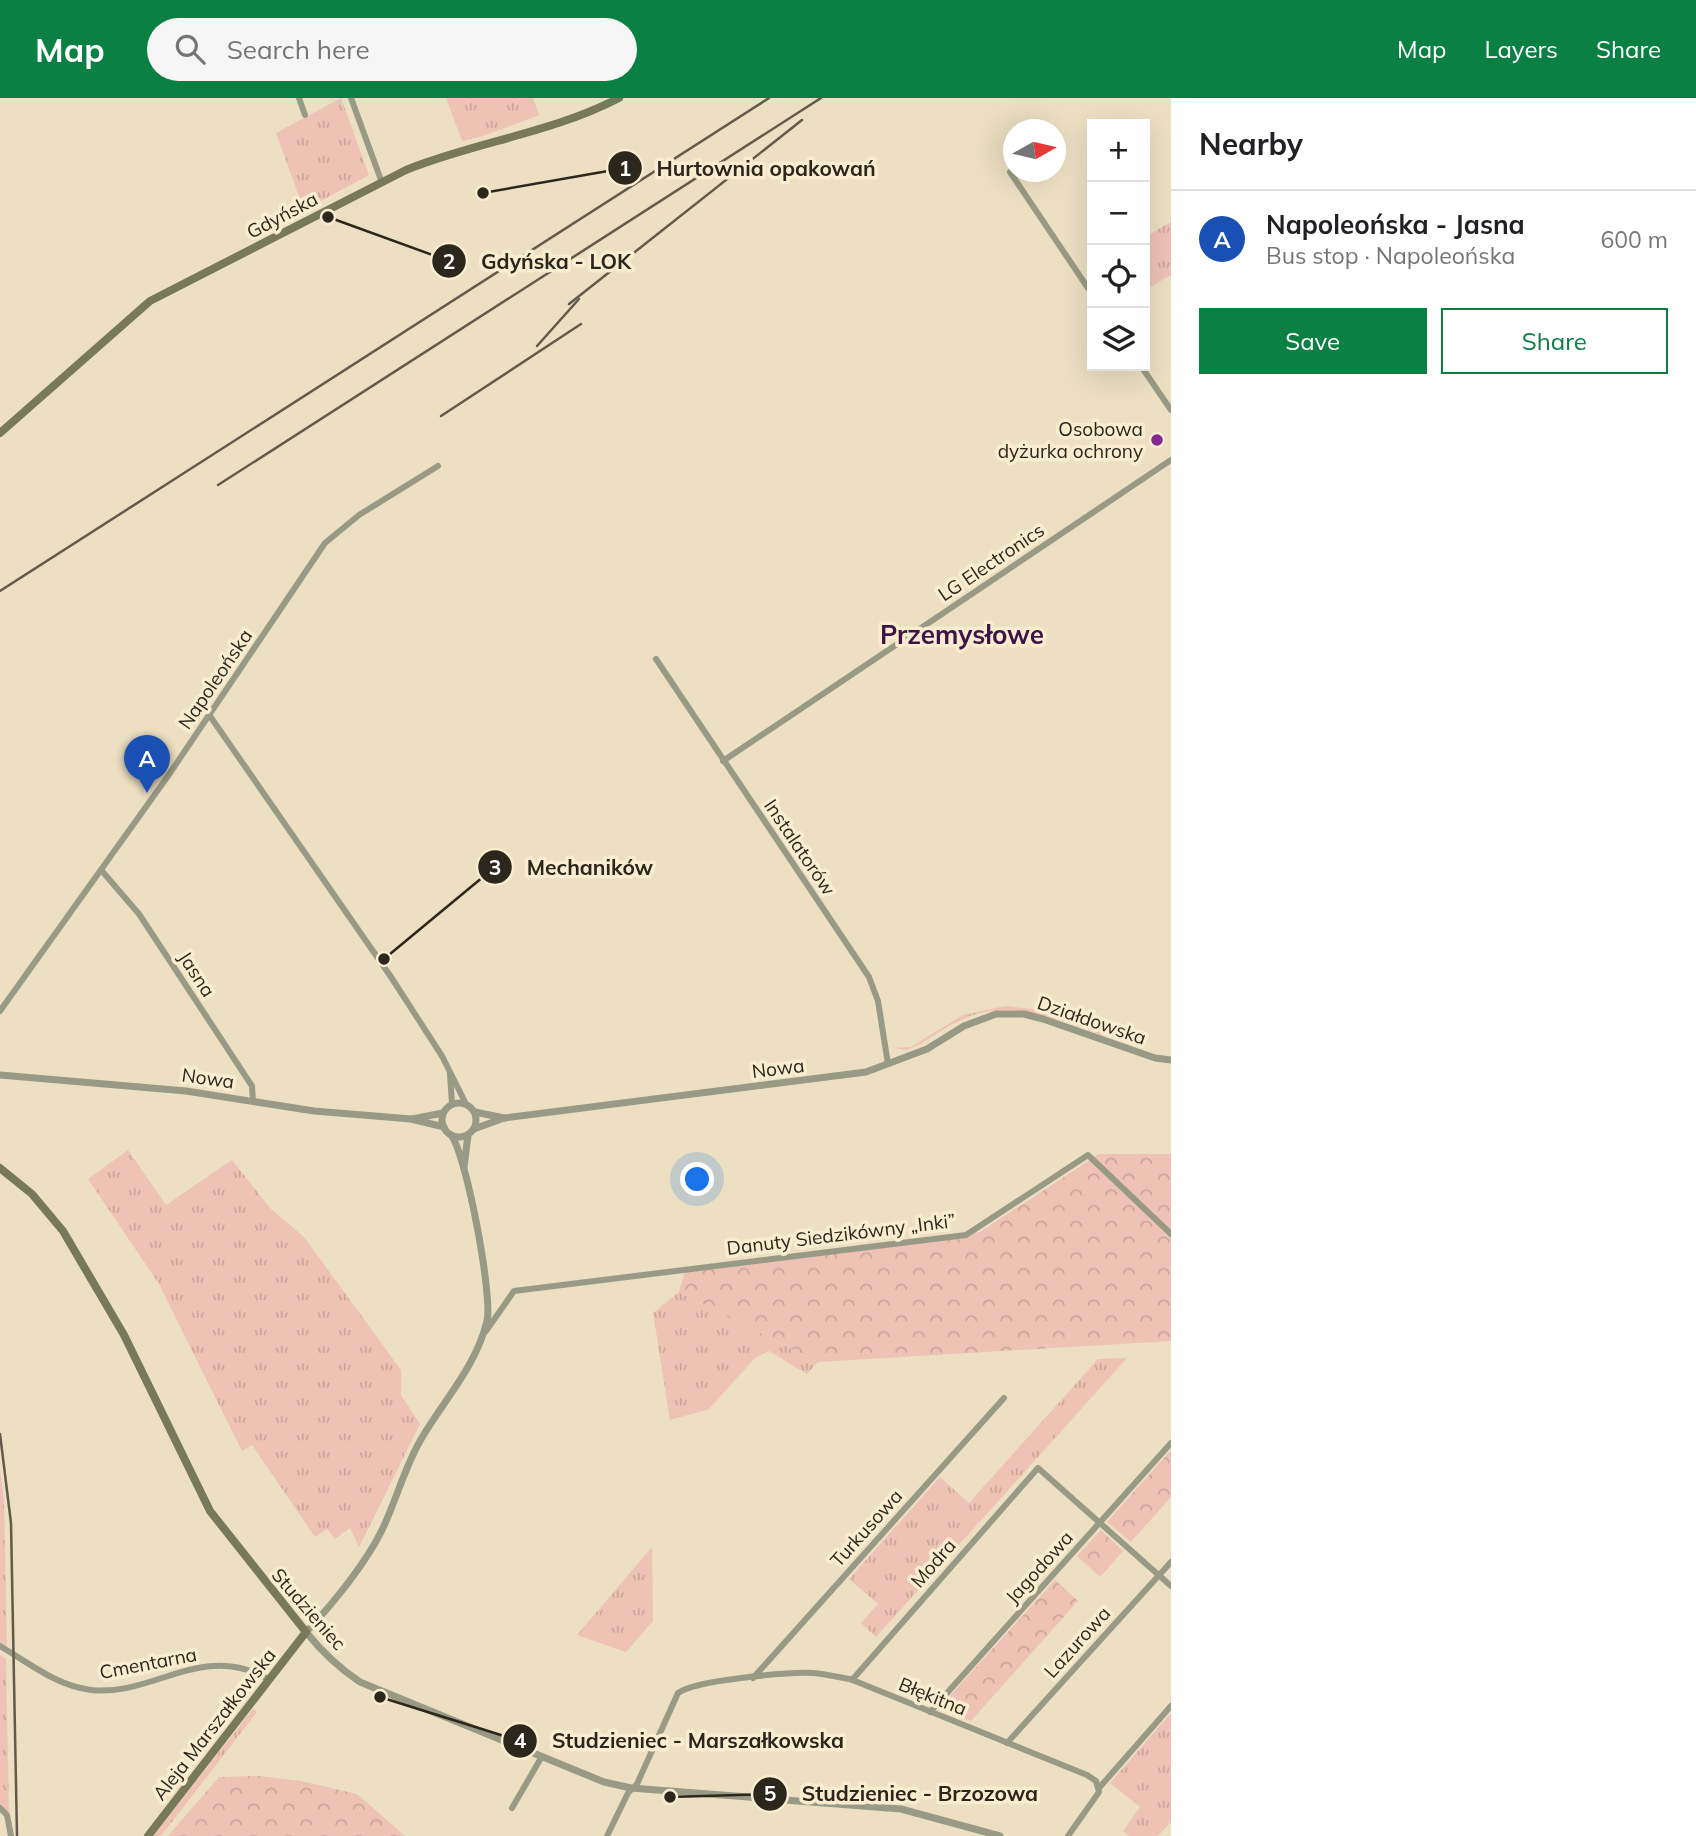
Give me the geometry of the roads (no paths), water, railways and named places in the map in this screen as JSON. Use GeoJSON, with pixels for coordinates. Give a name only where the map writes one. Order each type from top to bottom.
{"type":"FeatureCollection","features":[{"type":"Feature","properties":{"kind":"main road","name":"Gdyńska"},"geometry":{"type":"LineString","coordinates":[[0,433],[150,301],[381,180],[444,155],[569,120],[619,98]]}},
{"type":"Feature","properties":{"kind":"main road","name":"Studzieniec"},"geometry":{"type":"LineString","coordinates":[[0,1168],[32,1194],[63,1231],[124,1335],[195,1486],[210,1511],[306,1632]]}},
{"type":"Feature","properties":{"kind":"main road","name":"Aleja Marszałkowska"},"geometry":{"type":"LineString","coordinates":[[148,1836],[306,1632]]}},
{"type":"Feature","properties":{"kind":"street"},"geometry":{"type":"LineString","coordinates":[[299,98],[305,115]]}},
{"type":"Feature","properties":{"kind":"street"},"geometry":{"type":"LineString","coordinates":[[351,98],[381,180]]}},
{"type":"Feature","properties":{"kind":"street"},"geometry":{"type":"LineString","coordinates":[[1017,182],[1087,287]]}},
{"type":"Feature","properties":{"kind":"street"},"geometry":{"type":"LineString","coordinates":[[1144,371],[1171,410]]}},
{"type":"Feature","properties":{"kind":"street","name":"LG Electronics"},"geometry":{"type":"LineString","coordinates":[[723,761],[1171,460]]}},
{"type":"Feature","properties":{"kind":"street","name":"Napoleońska"},"geometry":{"type":"LineString","coordinates":[[0,1011],[102,871],[325,543],[359,515],[438,466]]}},
{"type":"Feature","properties":{"kind":"street","name":"Instalatorów"},"geometry":{"type":"LineString","coordinates":[[656,659],[869,977],[878,1001],[888,1064]]}},
{"type":"Feature","properties":{"kind":"street"},"geometry":{"type":"LineString","coordinates":[[209,716],[391,977],[442,1056],[466,1104],[474,1112],[463,1167]]}},
{"type":"Feature","properties":{"kind":"street","name":"Jasna"},"geometry":{"type":"LineString","coordinates":[[102,871],[139,914],[252,1086],[253,1101]]}},
{"type":"Feature","properties":{"kind":"street","name":"Działdowska"},"geometry":{"type":"LineString","coordinates":[[888,1064],[927,1049],[979,1019],[1010,1013],[1043,1019],[1155,1058],[1171,1060]]}},
{"type":"Feature","properties":{"kind":"street","name":"Nowa"},"geometry":{"type":"LineString","coordinates":[[471,1132],[505,1118],[846,1075],[888,1064]]}},
{"type":"Feature","properties":{"kind":"street"},"geometry":{"type":"LineString","coordinates":[[450,1074],[452,1104]]}},
{"type":"Feature","properties":{"kind":"street","name":"Nowa"},"geometry":{"type":"LineString","coordinates":[[0,1075],[186,1091],[314,1111],[411,1119],[444,1128]]}},
{"type":"Feature","properties":{"kind":"street"},"geometry":{"type":"LineString","coordinates":[[306,1632],[369,1553],[383,1529],[420,1441],[472,1363],[483,1335],[489,1310],[487,1281],[456,1141],[444,1128],[443,1113],[452,1104],[466,1104]]}},
{"type":"Feature","properties":{"kind":"street","name":"Nowa"},"geometry":{"type":"LineString","coordinates":[[474,1112],[505,1118]]}},
{"type":"Feature","properties":{"kind":"street","name":"Nowa"},"geometry":{"type":"LineString","coordinates":[[411,1119],[443,1113]]}},
{"type":"Feature","properties":{"kind":"street"},"geometry":{"type":"LineString","coordinates":[[451,1135],[471,1132]]}},
{"type":"Feature","properties":{"kind":"street","name":"Danuty Siedzikówny „Inki”"},"geometry":{"type":"LineString","coordinates":[[483,1335],[514,1291],[966,1235],[1088,1155],[1171,1234]]}},
{"type":"Feature","properties":{"kind":"street","name":"Turkusowa"},"geometry":{"type":"LineString","coordinates":[[753,1678],[1004,1398]]}},
{"type":"Feature","properties":{"kind":"street","name":"Jagodowa"},"geometry":{"type":"LineString","coordinates":[[930,1712],[1171,1443]]}},
{"type":"Feature","properties":{"kind":"street","name":"Modra"},"geometry":{"type":"LineString","coordinates":[[852,1680],[1038,1468],[1100,1522]]}},
{"type":"Feature","properties":{"kind":"street"},"geometry":{"type":"LineString","coordinates":[[1100,1522],[1171,1586]]}},
{"type":"Feature","properties":{"kind":"street","name":"Lazurowa"},"geometry":{"type":"LineString","coordinates":[[1007,1743],[1171,1563]]}},
{"type":"Feature","properties":{"kind":"street","name":"Studzieniec"},"geometry":{"type":"LineString","coordinates":[[306,1632],[328,1658],[360,1682],[604,1782],[631,1788],[901,1809],[1000,1836]]}},
{"type":"Feature","properties":{"kind":"street","name":"Cmentarna"},"geometry":{"type":"LineString","coordinates":[[0,1646],[42,1672],[77,1688],[95,1690],[208,1667],[244,1667],[268,1679]]}},
{"type":"Feature","properties":{"kind":"street","name":"Błękitna"},"geometry":{"type":"LineString","coordinates":[[631,1788],[636,1784],[670,1708],[686,1687],[811,1673],[852,1680],[1087,1775],[1099,1788]]}},
{"type":"Feature","properties":{"kind":"street"},"geometry":{"type":"LineString","coordinates":[[1068,1836],[1092,1804],[1099,1788],[1171,1706]]}},
{"type":"Feature","properties":{"kind":"street"},"geometry":{"type":"LineString","coordinates":[[512,1808],[541,1758]]}},
{"type":"Feature","properties":{"kind":"street"},"geometry":{"type":"LineString","coordinates":[[607,1836],[631,1788]]}},
{"type":"Feature","properties":{"kind":"street"},"geometry":{"type":"LineString","coordinates":[[0,1808],[7,1815],[11,1836]]}},
{"type":"Feature","properties":{"kind":"railway"},"geometry":{"type":"LineString","coordinates":[[0,591],[769,98]]}},
{"type":"Feature","properties":{"kind":"railway"},"geometry":{"type":"LineString","coordinates":[[218,485],[821,98]]}},
{"type":"Feature","properties":{"kind":"railway"},"geometry":{"type":"LineString","coordinates":[[569,304],[802,120]]}},
{"type":"Feature","properties":{"kind":"railway"},"geometry":{"type":"LineString","coordinates":[[537,346],[579,299]]}},
{"type":"Feature","properties":{"kind":"railway"},"geometry":{"type":"LineString","coordinates":[[441,416],[581,324]]}},
{"type":"Feature","properties":{"kind":"railway"},"geometry":{"type":"LineString","coordinates":[[0,1434],[11,1523],[17,1836]]}},
{"type":"Feature","properties":{"kind":"place","name":"Hurtownia opakowań"},"geometry":{"type":"Point","coordinates":[483,193]}},
{"type":"Feature","properties":{"kind":"place","name":"Gdyńska - LOK"},"geometry":{"type":"Point","coordinates":[328,217]}},
{"type":"Feature","properties":{"kind":"place","name":"Osobowa dyżurka ochrony"},"geometry":{"type":"Point","coordinates":[1157,440]}},
{"type":"Feature","properties":{"kind":"place","name":"Napoleońska - Jasna"},"geometry":{"type":"Point","coordinates":[147,793]}},
{"type":"Feature","properties":{"kind":"place","name":"Mechaników"},"geometry":{"type":"Point","coordinates":[384,959]}},
{"type":"Feature","properties":{"kind":"place","name":"Studzieniec - Marszałkowska"},"geometry":{"type":"Point","coordinates":[380,1697]}},
{"type":"Feature","properties":{"kind":"place","name":"Studzieniec - Brzozowa"},"geometry":{"type":"Point","coordinates":[670,1797]}},
{"type":"Feature","properties":{"kind":"district","name":"Przemysłowe"},"geometry":{"type":"Point","coordinates":[962,634]}}]}
